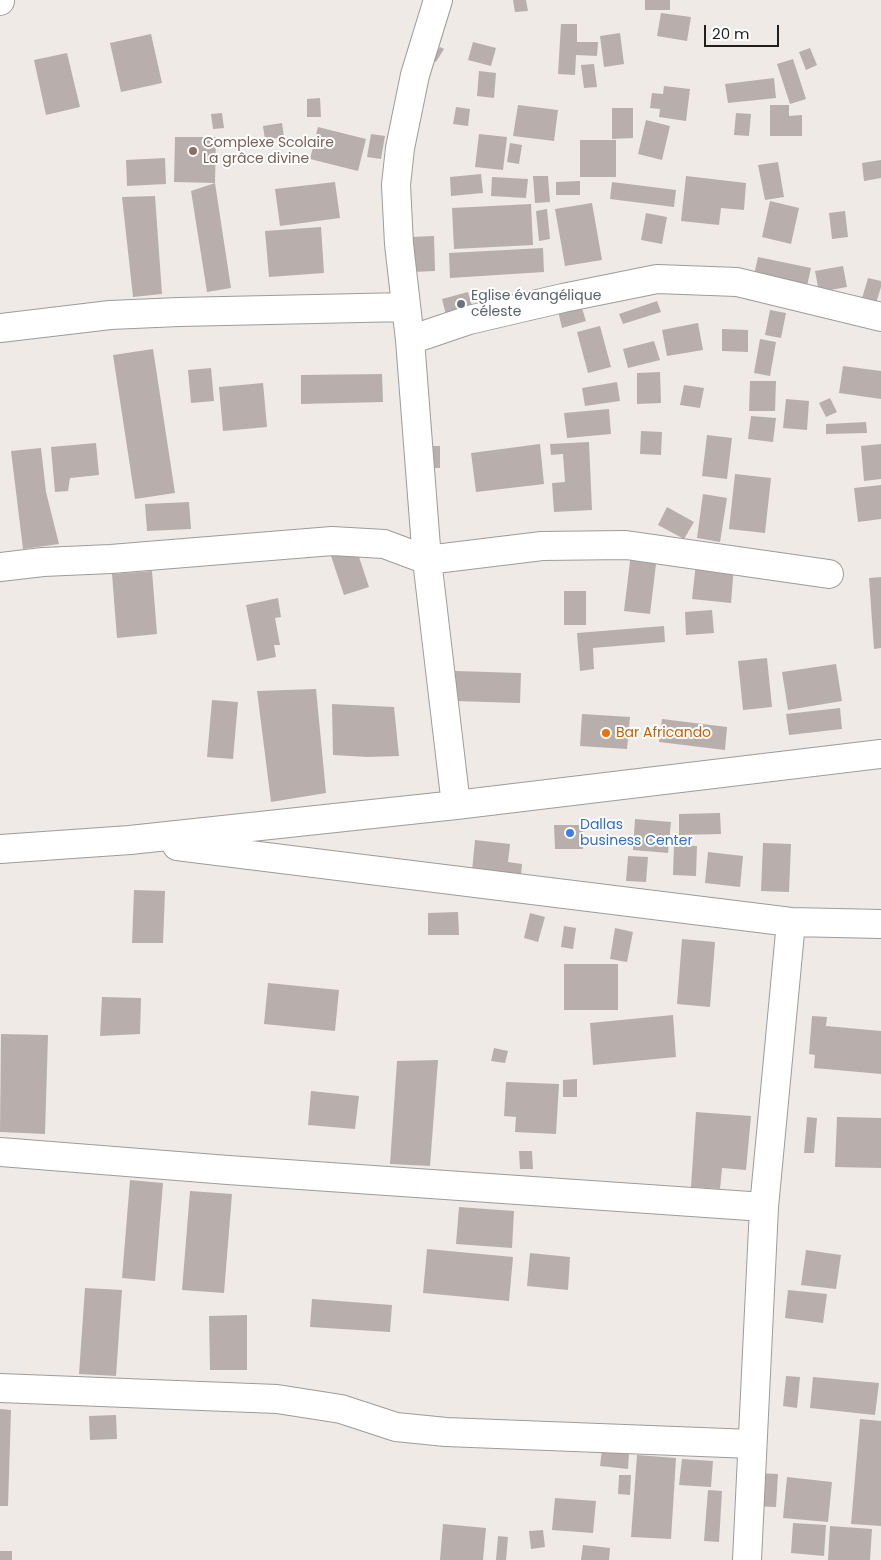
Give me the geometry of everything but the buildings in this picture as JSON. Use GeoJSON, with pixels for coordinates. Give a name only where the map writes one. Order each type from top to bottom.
{"type":"FeatureCollection","features":[{"type":"Feature","properties":{"kind":"street"},"geometry":{"type":"LineString","coordinates":[[438,0],[415,75],[400,148],[396,185],[399,244],[410,340],[427,560],[456,806]]}},
{"type":"Feature","properties":{"kind":"street"},"geometry":{"type":"LineString","coordinates":[[410,340],[469,320],[562,298],[657,279],[737,282],[881,317]]}},
{"type":"Feature","properties":{"kind":"street"},"geometry":{"type":"LineString","coordinates":[[0,328],[110,315],[406,307]]}},
{"type":"Feature","properties":{"kind":"street"},"geometry":{"type":"LineString","coordinates":[[0,567],[43,562],[111,559],[332,541],[384,544],[427,560],[542,546],[626,545],[828,574]]}},
{"type":"Feature","properties":{"kind":"street"},"geometry":{"type":"LineString","coordinates":[[0,849],[130,840],[456,806],[881,754]]}},
{"type":"Feature","properties":{"kind":"street"},"geometry":{"type":"LineString","coordinates":[[130,840],[791,922],[881,924]]}},
{"type":"Feature","properties":{"kind":"street"},"geometry":{"type":"LineString","coordinates":[[747,1560],[764,1207],[791,922]]}},
{"type":"Feature","properties":{"kind":"street"},"geometry":{"type":"LineString","coordinates":[[0,1152],[238,1171],[764,1207]]}},
{"type":"Feature","properties":{"kind":"street"},"geometry":{"type":"LineString","coordinates":[[0,1388],[277,1399],[341,1409],[396,1427],[446,1432],[752,1444]]}},
{"type":"Feature","properties":{"kind":"place","name":"Complexe Scolaire La grâce divine"},"geometry":{"type":"Point","coordinates":[193,151]}},
{"type":"Feature","properties":{"kind":"place","name":"Eglise évangélique céleste"},"geometry":{"type":"Point","coordinates":[461,304]}},
{"type":"Feature","properties":{"kind":"place","name":"Bar Africando"},"geometry":{"type":"Point","coordinates":[606,733]}},
{"type":"Feature","properties":{"kind":"place","name":"Dallas business Center"},"geometry":{"type":"Point","coordinates":[570,833]}}]}
